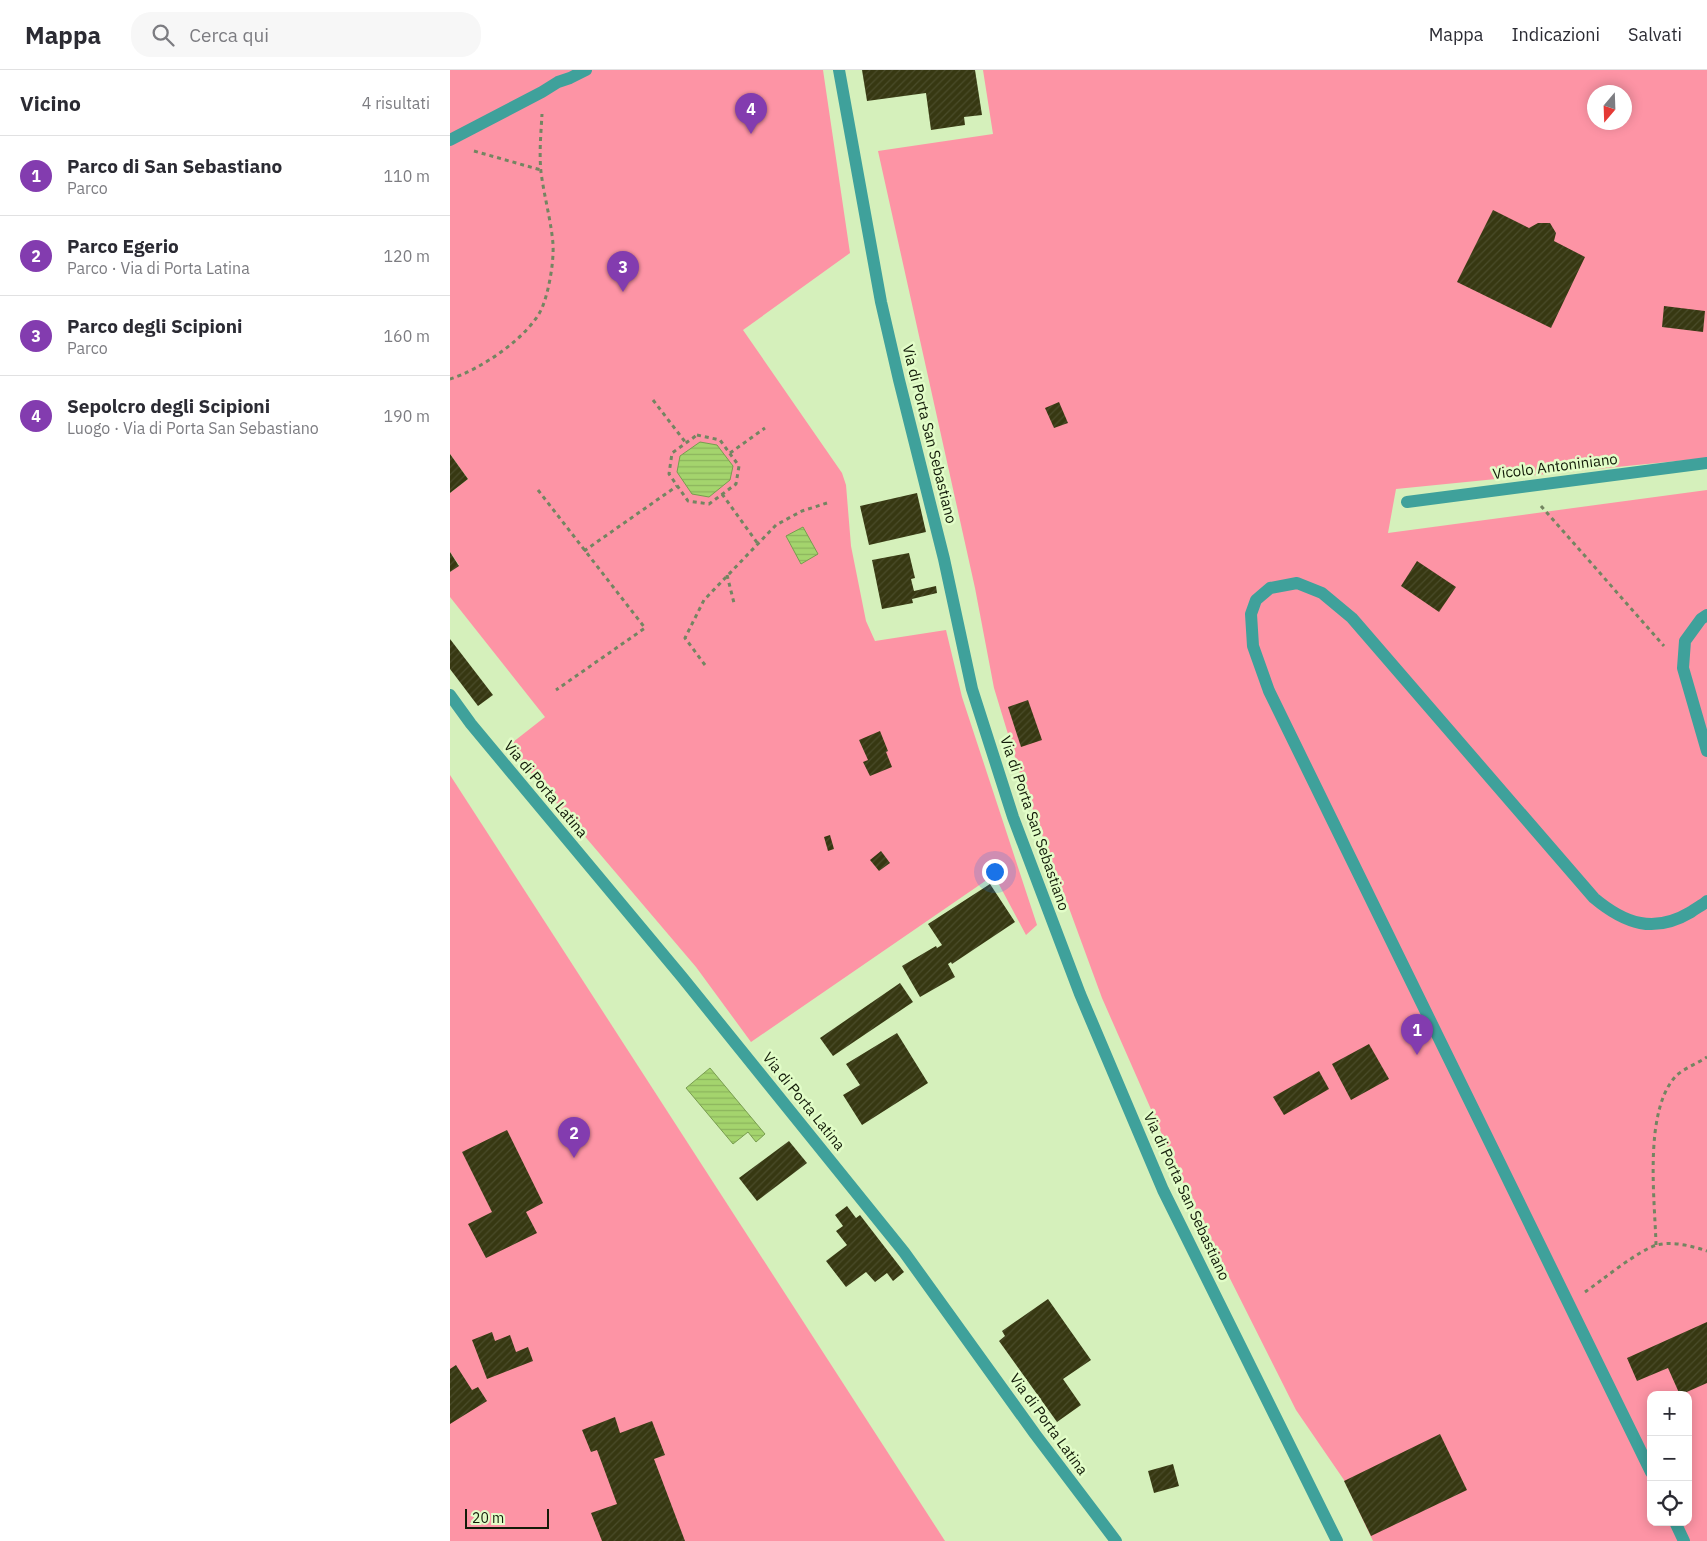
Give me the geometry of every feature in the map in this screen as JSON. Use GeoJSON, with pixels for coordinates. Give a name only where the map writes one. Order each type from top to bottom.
{"type":"FeatureCollection","features":[{"type":"Feature","properties":{"kind":"street"},"geometry":{"type":"LineString","coordinates":[[450,140],[558,82],[586,70]]}},
{"type":"Feature","properties":{"kind":"street","name":"Via di Porta San Sebastiano"},"geometry":{"type":"LineString","coordinates":[[839,70],[881,302],[944,559],[972,689],[1013,817],[1080,994],[1163,1190],[1337,1541]]}},
{"type":"Feature","properties":{"kind":"street","name":"Vicolo Antoniniano"},"geometry":{"type":"LineString","coordinates":[[1407,502],[1707,463]]}},
{"type":"Feature","properties":{"kind":"street"},"geometry":{"type":"LineString","coordinates":[[1647,1464],[1269,691],[1253,646],[1251,614],[1256,600],[1270,588],[1297,583],[1322,593],[1352,618],[1594,898],[1611,912],[1644,925],[1675,921],[1707,901]]}},
{"type":"Feature","properties":{"kind":"street"},"geometry":{"type":"LineString","coordinates":[[1707,615],[1701,619],[1685,641],[1683,668],[1707,750]]}},
{"type":"Feature","properties":{"kind":"street","name":"Via di Porta Latina"},"geometry":{"type":"LineString","coordinates":[[450,695],[471,724],[759,1071],[904,1252],[1035,1434],[1116,1541]]}},
{"type":"Feature","properties":{"kind":"street"},"geometry":{"type":"LineString","coordinates":[[1677,1526],[1684,1541]]}},
{"type":"Feature","properties":{"kind":"path"},"geometry":{"type":"LineString","coordinates":[[450,379],[484,364],[508,347],[528,328],[542,309],[550,282],[553,245],[541,170],[542,92]]}},
{"type":"Feature","properties":{"kind":"path"},"geometry":{"type":"LineString","coordinates":[[468,150],[541,170]]}},
{"type":"Feature","properties":{"kind":"path"},"geometry":{"type":"LineString","coordinates":[[653,400],[686,443]]}},
{"type":"Feature","properties":{"kind":"path"},"geometry":{"type":"LineString","coordinates":[[730,453],[765,428]]}},
{"type":"Feature","properties":{"kind":"path"},"geometry":{"type":"LineString","coordinates":[[698,435],[720,440],[739,466],[736,484],[709,504],[688,501],[669,474],[672,453],[686,443],[698,435]]}},
{"type":"Feature","properties":{"kind":"path"},"geometry":{"type":"LineString","coordinates":[[584,551],[677,486]]}},
{"type":"Feature","properties":{"kind":"path"},"geometry":{"type":"LineString","coordinates":[[1524,487],[1683,668]]}},
{"type":"Feature","properties":{"kind":"path"},"geometry":{"type":"LineString","coordinates":[[538,490],[645,628],[556,690]]}},
{"type":"Feature","properties":{"kind":"path"},"geometry":{"type":"LineString","coordinates":[[722,494],[758,544]]}},
{"type":"Feature","properties":{"kind":"path"},"geometry":{"type":"LineString","coordinates":[[705,665],[685,638],[704,600],[776,525],[802,511],[827,502]]}},
{"type":"Feature","properties":{"kind":"path"},"geometry":{"type":"LineString","coordinates":[[726,575],[734,603]]}},
{"type":"Feature","properties":{"kind":"path"},"geometry":{"type":"LineString","coordinates":[[1656,1245],[1653,1155],[1658,1117],[1667,1089],[1678,1075],[1707,1058]]}},
{"type":"Feature","properties":{"kind":"path"},"geometry":{"type":"LineString","coordinates":[[1568,1304],[1641,1253],[1656,1245],[1671,1243],[1707,1251]]}},
{"type":"Feature","properties":{"kind":"shaded area"},"geometry":{"type":"Polygon","coordinates":[[[450,70],[823,70],[850,253],[743,330],[842,473],[846,485],[851,546],[866,621],[875,641],[946,630],[962,697],[1037,925],[1026,935],[994,875],[751,1042],[696,967],[508,746],[545,717],[450,597],[450,572],[459,565],[450,552],[450,493],[468,479],[450,454],[450,70]]]}},
{"type":"Feature","properties":{"kind":"shaded area"},"geometry":{"type":"Polygon","coordinates":[[[983,70],[1707,70],[1707,458],[1396,489],[1388,533],[1707,490],[1707,1541],[1373,1541],[1344,1480],[1296,1410],[1194,1207],[1102,998],[1022,780],[994,688],[975,588],[878,151],[993,134],[983,70]]]}},
{"type":"Feature","properties":{"kind":"shaded area"},"geometry":{"type":"Polygon","coordinates":[[[700,442],[717,445],[733,466],[730,480],[709,497],[692,494],[677,472],[680,456],[700,442]]]}},
{"type":"Feature","properties":{"kind":"shaded area"},"geometry":{"type":"Polygon","coordinates":[[[803,527],[818,554],[801,564],[786,536],[803,527]]]}},
{"type":"Feature","properties":{"kind":"shaded area"},"geometry":{"type":"Polygon","coordinates":[[[450,775],[945,1541],[450,1541],[450,775]]]}},
{"type":"Feature","properties":{"kind":"shaded area"},"geometry":{"type":"Polygon","coordinates":[[[710,1068],[765,1134],[756,1142],[748,1132],[733,1144],[686,1088],[710,1068]]]}},
{"type":"Feature","properties":{"kind":"building"},"geometry":{"type":"Polygon","coordinates":[[[862,70],[975,70],[982,115],[964,117],[965,125],[931,130],[926,93],[867,101],[862,70]]]}},
{"type":"Feature","properties":{"kind":"building"},"geometry":{"type":"Polygon","coordinates":[[[1493,210],[1529,228],[1538,223],[1550,223],[1556,233],[1554,241],[1585,257],[1551,328],[1457,282],[1493,210]]]}},
{"type":"Feature","properties":{"kind":"building"},"geometry":{"type":"Polygon","coordinates":[[[1664,306],[1705,311],[1703,332],[1662,327],[1664,306]]]}},
{"type":"Feature","properties":{"kind":"building"},"geometry":{"type":"Polygon","coordinates":[[[1059,402],[1068,423],[1054,428],[1045,408],[1059,402]]]}},
{"type":"Feature","properties":{"kind":"building"},"geometry":{"type":"Polygon","coordinates":[[[450,454],[468,479],[450,493],[450,454]]]}},
{"type":"Feature","properties":{"kind":"building"},"geometry":{"type":"Polygon","coordinates":[[[917,493],[926,532],[869,545],[860,506],[917,493]]]}},
{"type":"Feature","properties":{"kind":"building"},"geometry":{"type":"Polygon","coordinates":[[[450,552],[459,566],[450,572],[450,552]]]}},
{"type":"Feature","properties":{"kind":"building"},"geometry":{"type":"Polygon","coordinates":[[[909,553],[915,578],[911,579],[914,591],[936,586],[937,593],[912,599],[913,603],[882,609],[872,560],[909,553]]]}},
{"type":"Feature","properties":{"kind":"building"},"geometry":{"type":"Polygon","coordinates":[[[1417,561],[1456,587],[1439,612],[1401,586],[1417,561]]]}},
{"type":"Feature","properties":{"kind":"building"},"geometry":{"type":"Polygon","coordinates":[[[450,639],[493,695],[478,706],[450,669],[450,639]]]}},
{"type":"Feature","properties":{"kind":"building"},"geometry":{"type":"Polygon","coordinates":[[[1028,700],[1042,740],[1021,747],[1008,707],[1028,700]]]}},
{"type":"Feature","properties":{"kind":"building"},"geometry":{"type":"Polygon","coordinates":[[[880,731],[892,767],[870,776],[863,762],[868,760],[859,740],[880,731]]]}},
{"type":"Feature","properties":{"kind":"building"},"geometry":{"type":"Polygon","coordinates":[[[830,835],[834,849],[828,851],[824,837],[830,835]]]}},
{"type":"Feature","properties":{"kind":"building"},"geometry":{"type":"Polygon","coordinates":[[[881,851],[890,863],[879,871],[870,860],[881,851]]]}},
{"type":"Feature","properties":{"kind":"building"},"geometry":{"type":"Polygon","coordinates":[[[990,884],[1015,922],[952,964],[951,962],[948,964],[955,977],[920,997],[902,966],[936,946],[937,948],[942,945],[928,924],[990,884]]]}},
{"type":"Feature","properties":{"kind":"building"},"geometry":{"type":"Polygon","coordinates":[[[900,983],[913,1002],[833,1056],[820,1038],[900,983]]]}},
{"type":"Feature","properties":{"kind":"building"},"geometry":{"type":"Polygon","coordinates":[[[897,1033],[928,1083],[862,1125],[843,1095],[860,1085],[846,1064],[897,1033]]]}},
{"type":"Feature","properties":{"kind":"building"},"geometry":{"type":"Polygon","coordinates":[[[1369,1044],[1389,1079],[1351,1100],[1332,1064],[1369,1044]]]}},
{"type":"Feature","properties":{"kind":"building"},"geometry":{"type":"Polygon","coordinates":[[[1319,1071],[1329,1089],[1284,1115],[1273,1097],[1319,1071]]]}},
{"type":"Feature","properties":{"kind":"building"},"geometry":{"type":"Polygon","coordinates":[[[507,1130],[543,1203],[526,1212],[537,1233],[486,1258],[468,1224],[492,1212],[462,1152],[507,1130]]]}},
{"type":"Feature","properties":{"kind":"building"},"geometry":{"type":"Polygon","coordinates":[[[789,1141],[807,1163],[757,1201],[739,1178],[789,1141]]]}},
{"type":"Feature","properties":{"kind":"building"},"geometry":{"type":"Polygon","coordinates":[[[847,1206],[856,1218],[860,1215],[904,1272],[893,1281],[887,1273],[875,1282],[866,1272],[846,1287],[826,1261],[847,1245],[836,1231],[843,1226],[835,1215],[847,1206]]]}},
{"type":"Feature","properties":{"kind":"building"},"geometry":{"type":"Polygon","coordinates":[[[1048,1299],[1091,1360],[1063,1379],[1081,1405],[1057,1422],[999,1341],[1005,1336],[1002,1331],[1048,1299]]]}},
{"type":"Feature","properties":{"kind":"building"},"geometry":{"type":"Polygon","coordinates":[[[1707,1322],[1707,1383],[1689,1391],[1678,1391],[1668,1368],[1637,1381],[1627,1358],[1707,1322]]]}},
{"type":"Feature","properties":{"kind":"building"},"geometry":{"type":"Polygon","coordinates":[[[492,1332],[495,1341],[510,1335],[516,1352],[528,1347],[533,1361],[487,1379],[472,1340],[492,1332]]]}},
{"type":"Feature","properties":{"kind":"building"},"geometry":{"type":"Polygon","coordinates":[[[456,1365],[472,1390],[478,1387],[487,1401],[450,1424],[450,1369],[456,1365]]]}},
{"type":"Feature","properties":{"kind":"building"},"geometry":{"type":"Polygon","coordinates":[[[615,1417],[620,1433],[652,1421],[665,1455],[654,1459],[685,1541],[602,1541],[591,1513],[617,1504],[597,1450],[591,1452],[582,1430],[615,1417]]]}},
{"type":"Feature","properties":{"kind":"building"},"geometry":{"type":"Polygon","coordinates":[[[1440,1434],[1467,1490],[1371,1536],[1344,1481],[1440,1434]]]}},
{"type":"Feature","properties":{"kind":"building"},"geometry":{"type":"Polygon","coordinates":[[[1173,1464],[1179,1486],[1154,1493],[1148,1471],[1173,1464]]]}},
{"type":"Feature","properties":{"kind":"place","name":"Sepolcro degli Scipioni"},"geometry":{"type":"Point","coordinates":[751,134]}},
{"type":"Feature","properties":{"kind":"place","name":"Parco degli Scipioni"},"geometry":{"type":"Point","coordinates":[623,292]}},
{"type":"Feature","properties":{"kind":"place","name":"Parco di San Sebastiano"},"geometry":{"type":"Point","coordinates":[1417,1055]}},
{"type":"Feature","properties":{"kind":"place","name":"Parco Egerio"},"geometry":{"type":"Point","coordinates":[574,1158]}}]}
